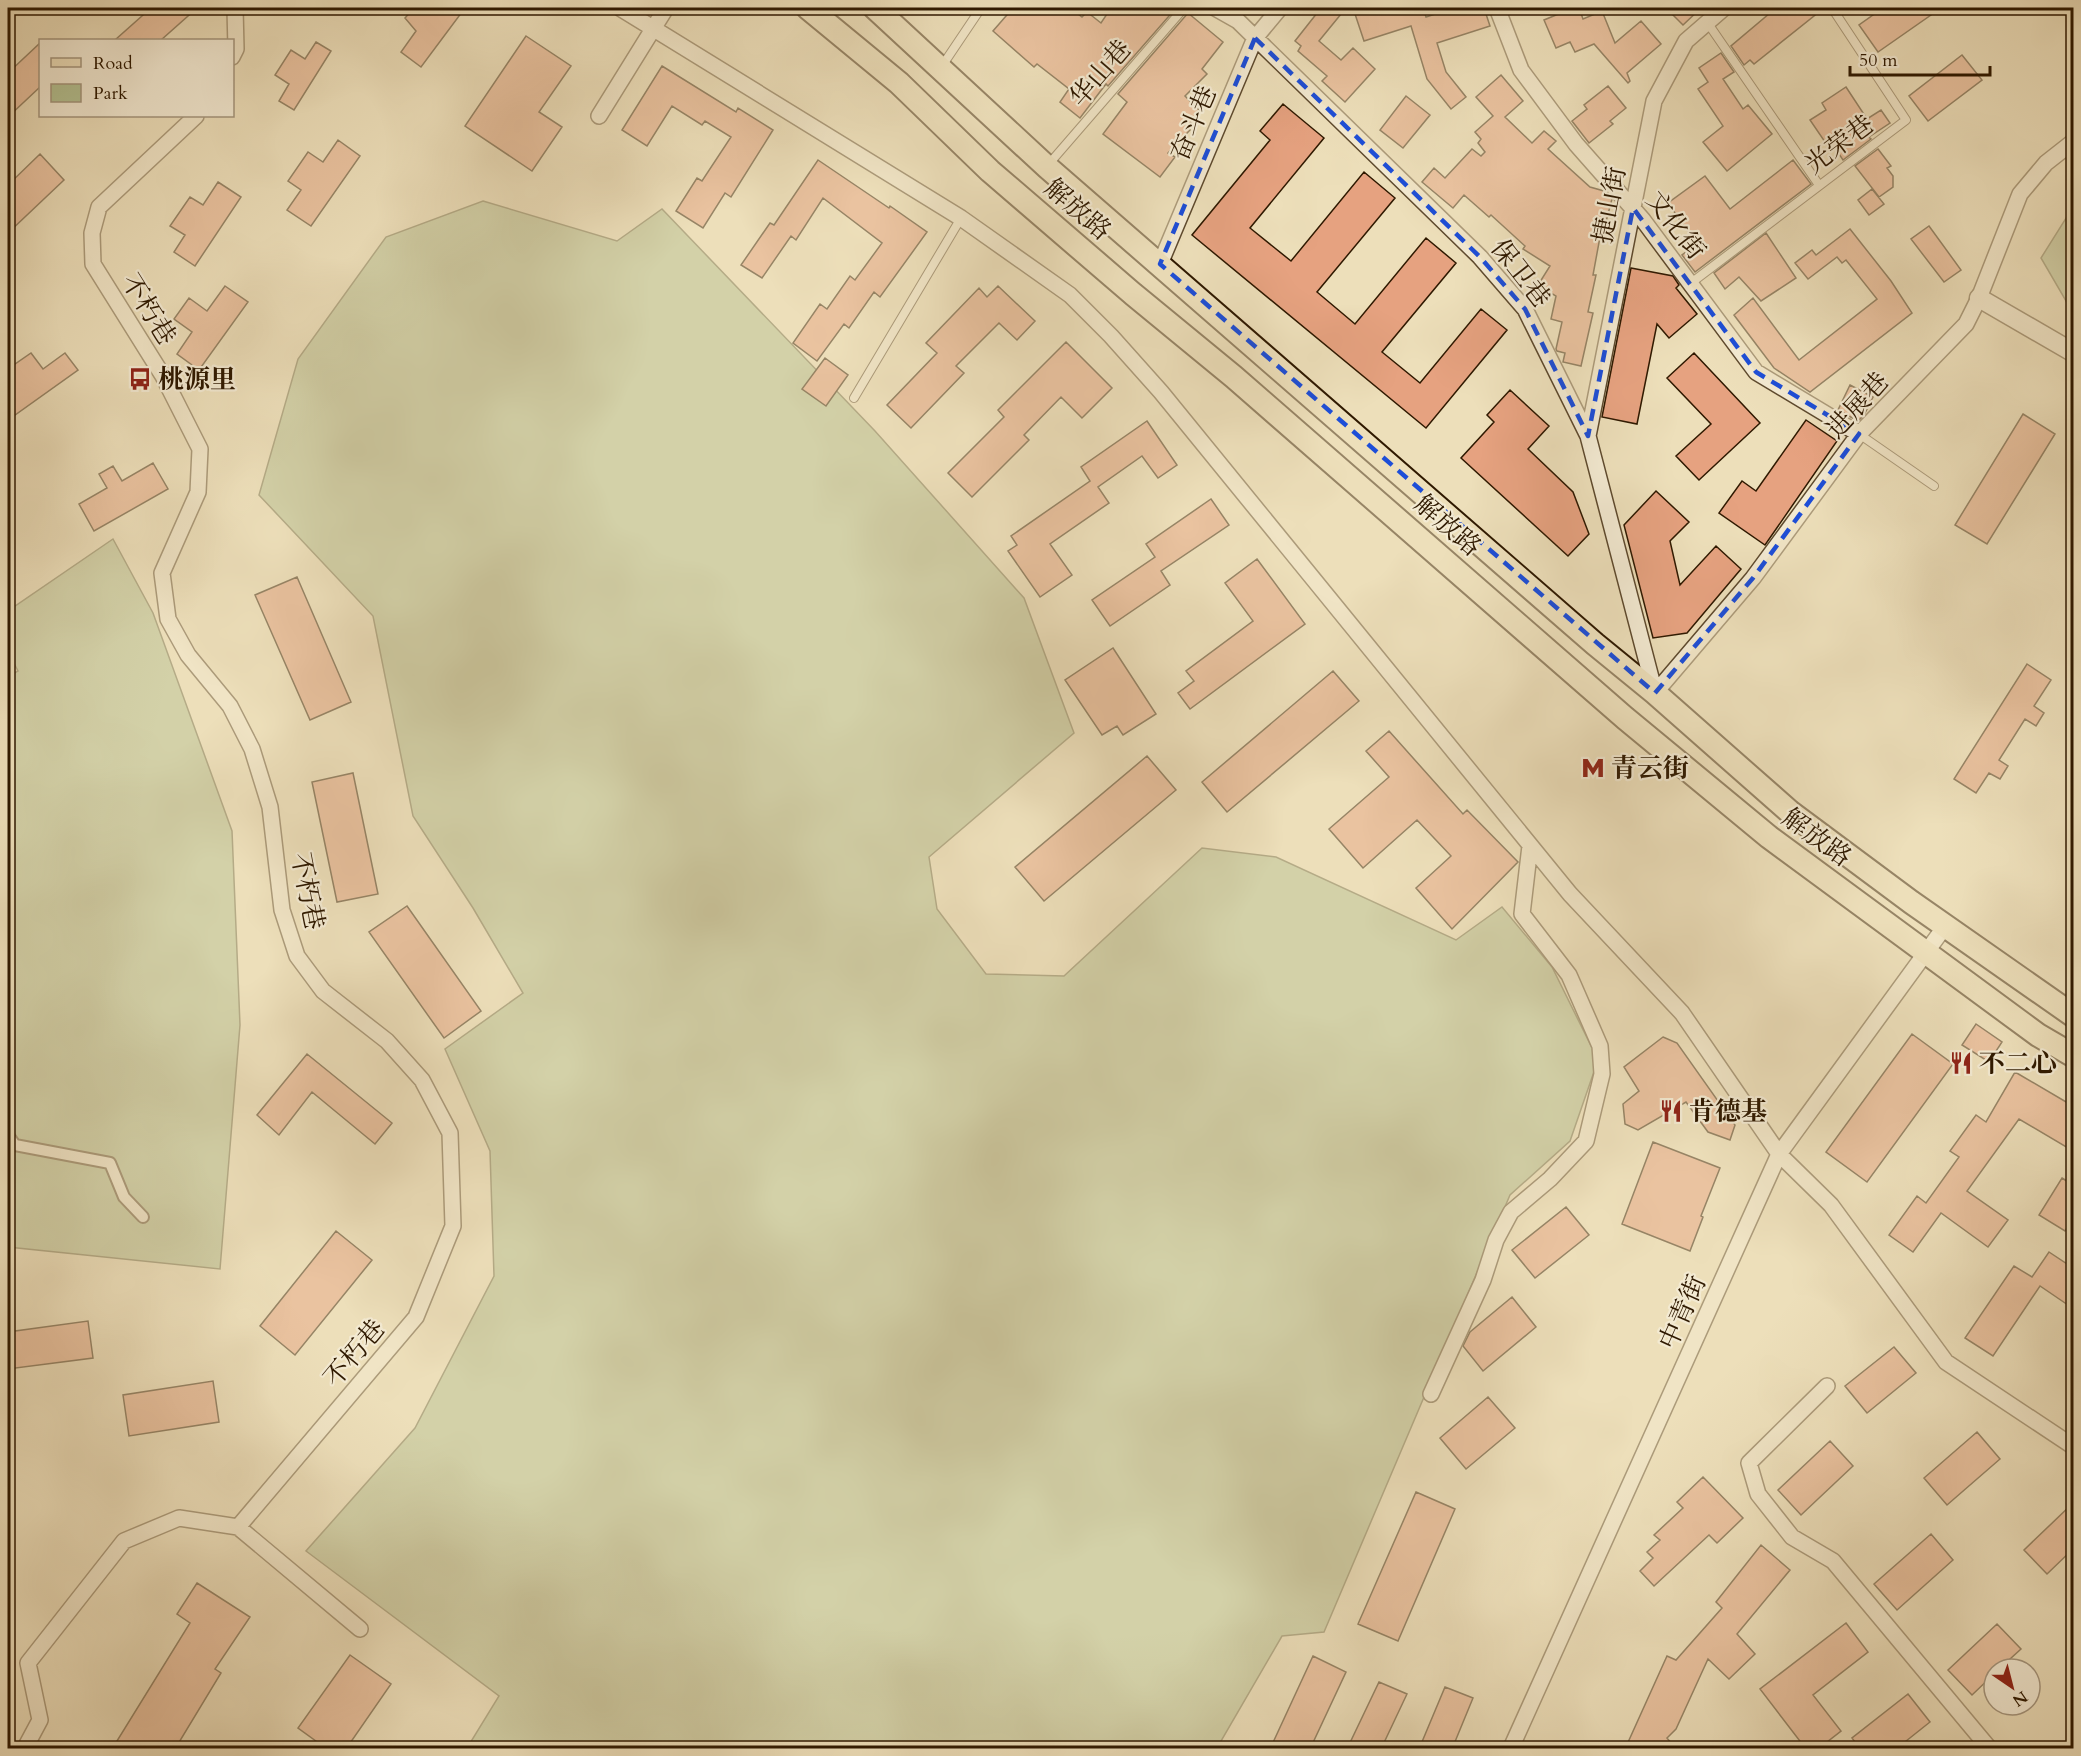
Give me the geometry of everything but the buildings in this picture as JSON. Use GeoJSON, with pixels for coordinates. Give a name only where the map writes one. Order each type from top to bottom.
{"type":"FeatureCollection","features":[{"type":"Feature","properties":{"kind":"main road","name":"解放路"},"geometry":{"type":"LineString","coordinates":[[808,8],[899,83],[990,171],[1234,377],[1625,718],[1769,837],[2038,1035],[2073,1056]]}},
{"type":"Feature","properties":{"kind":"main road","name":"解放路"},"geometry":{"type":"LineString","coordinates":[[875,8],[1047,167],[1790,812],[1911,902],[2073,1016]]}},
{"type":"Feature","properties":{"kind":"street"},"geometry":{"type":"LineString","coordinates":[[234,53],[236,49],[235,8]]}},
{"type":"Feature","properties":{"kind":"street"},"geometry":{"type":"LineString","coordinates":[[620,8],[961,218],[1070,295],[1161,392],[1570,894],[1682,1013],[1779,1154],[1831,1205],[1946,1362],[2073,1447]]}},
{"type":"Feature","properties":{"kind":"street"},"geometry":{"type":"LineString","coordinates":[[599,116],[666,8]]}},
{"type":"Feature","properties":{"kind":"street","name":"保卫巷"},"geometry":{"type":"LineString","coordinates":[[1215,8],[1238,21],[1480,256],[1525,309],[1588,436],[1655,693]]}},
{"type":"Feature","properties":{"kind":"street","name":"奋斗巷"},"geometry":{"type":"LineString","coordinates":[[1160,264],[1255,38],[1280,8]]}},
{"type":"Feature","properties":{"kind":"street","name":"文化街"},"geometry":{"type":"LineString","coordinates":[[1497,8],[1521,70],[1576,144],[1633,208],[1756,372],[1859,434]]}},
{"type":"Feature","properties":{"kind":"street","name":"捷山街"},"geometry":{"type":"LineString","coordinates":[[1588,436],[1653,101],[1686,41],[1724,8]]}},
{"type":"Feature","properties":{"kind":"street","name":"不朽巷"},"geometry":{"type":"LineString","coordinates":[[195,117],[99,207],[92,234],[93,264],[163,376],[200,449],[198,492],[162,573],[168,619],[188,655],[230,706],[252,749],[270,807],[282,910],[297,956],[323,991],[387,1041],[422,1080],[450,1133],[453,1226],[416,1317],[237,1527]]}},
{"type":"Feature","properties":{"kind":"street","name":"进展巷"},"geometry":{"type":"LineString","coordinates":[[1655,693],[1753,578],[1859,434],[1966,324],[2020,194],[2046,163],[2073,141]]}},
{"type":"Feature","properties":{"kind":"street"},"geometry":{"type":"LineString","coordinates":[[1979,297],[2073,353]]}},
{"type":"Feature","properties":{"kind":"street"},"geometry":{"type":"LineString","coordinates":[[1431,1394],[1483,1280],[1496,1240],[1511,1212],[1550,1179],[1586,1141],[1602,1074],[1600,1046],[1569,975],[1522,914],[1530,846]]}},
{"type":"Feature","properties":{"kind":"street","name":"中青街"},"geometry":{"type":"LineString","coordinates":[[1517,1746],[1779,1154],[1946,925]]}},
{"type":"Feature","properties":{"kind":"street"},"geometry":{"type":"LineString","coordinates":[[8,1135],[15,1145],[110,1163],[124,1197],[143,1217]]}},
{"type":"Feature","properties":{"kind":"street"},"geometry":{"type":"LineString","coordinates":[[1827,1386],[1749,1463],[1758,1494],[1792,1537],[1833,1561],[1989,1749]]}},
{"type":"Feature","properties":{"kind":"street"},"geometry":{"type":"LineString","coordinates":[[25,1749],[40,1720],[28,1663],[124,1541],[179,1518],[237,1527],[360,1629]]}},
{"type":"Feature","properties":{"kind":"lane"},"geometry":{"type":"LineString","coordinates":[[940,68],[981,8]]}},
{"type":"Feature","properties":{"kind":"lane","name":"华山巷"},"geometry":{"type":"LineString","coordinates":[[1047,167],[1184,8]]}},
{"type":"Feature","properties":{"kind":"lane","name":"光荣巷"},"geometry":{"type":"LineString","coordinates":[[1691,283],[1906,120],[1832,8]]}},
{"type":"Feature","properties":{"kind":"lane"},"geometry":{"type":"LineString","coordinates":[[1707,22],[1819,185]]}},
{"type":"Feature","properties":{"kind":"lane"},"geometry":{"type":"LineString","coordinates":[[854,398],[961,218]]}},
{"type":"Feature","properties":{"kind":"lane"},"geometry":{"type":"LineString","coordinates":[[1859,434],[1934,486]]}},
{"type":"Feature","properties":{"kind":"highlighted area"},"geometry":{"type":"Polygon","coordinates":[[[1255,38],[1480,257],[1525,309],[1588,436],[1633,208],[1756,372],[1859,434],[1753,578],[1655,693],[1160,264],[1255,38]]]}},
{"type":"Feature","properties":{"kind":"green space"},"geometry":{"type":"Polygon","coordinates":[[[483,201],[617,241],[662,209],[875,431],[1024,598],[1074,733],[929,857],[937,909],[986,974],[1064,976],[1202,848],[1276,857],[1456,940],[1502,907],[1552,967],[1598,1060],[1570,1141],[1510,1195],[1324,1632],[1282,1636],[1217,1748],[467,1748],[499,1696],[306,1551],[415,1428],[494,1276],[490,1151],[445,1049],[523,993],[473,908],[413,816],[373,616],[259,495],[298,359],[386,237],[483,201]]]}},
{"type":"Feature","properties":{"kind":"green space"},"geometry":{"type":"Polygon","coordinates":[[[2073,207],[2073,313],[2041,258],[2073,207]]]}},
{"type":"Feature","properties":{"kind":"green space"},"geometry":{"type":"Polygon","coordinates":[[[113,539],[153,613],[232,831],[240,1025],[220,1269],[8,1247],[8,677],[18,671],[8,652],[8,611],[113,539]]]}},
{"type":"Feature","properties":{"kind":"place","name":"桃源里"},"geometry":{"type":"Point","coordinates":[140,379]}},
{"type":"Feature","properties":{"kind":"place","name":"青云街"},"geometry":{"type":"Point","coordinates":[1593,768]}},
{"type":"Feature","properties":{"kind":"place","name":"不二心"},"geometry":{"type":"Point","coordinates":[1961,1063]}},
{"type":"Feature","properties":{"kind":"place","name":"肯德基"},"geometry":{"type":"Point","coordinates":[1671,1111]}}]}
